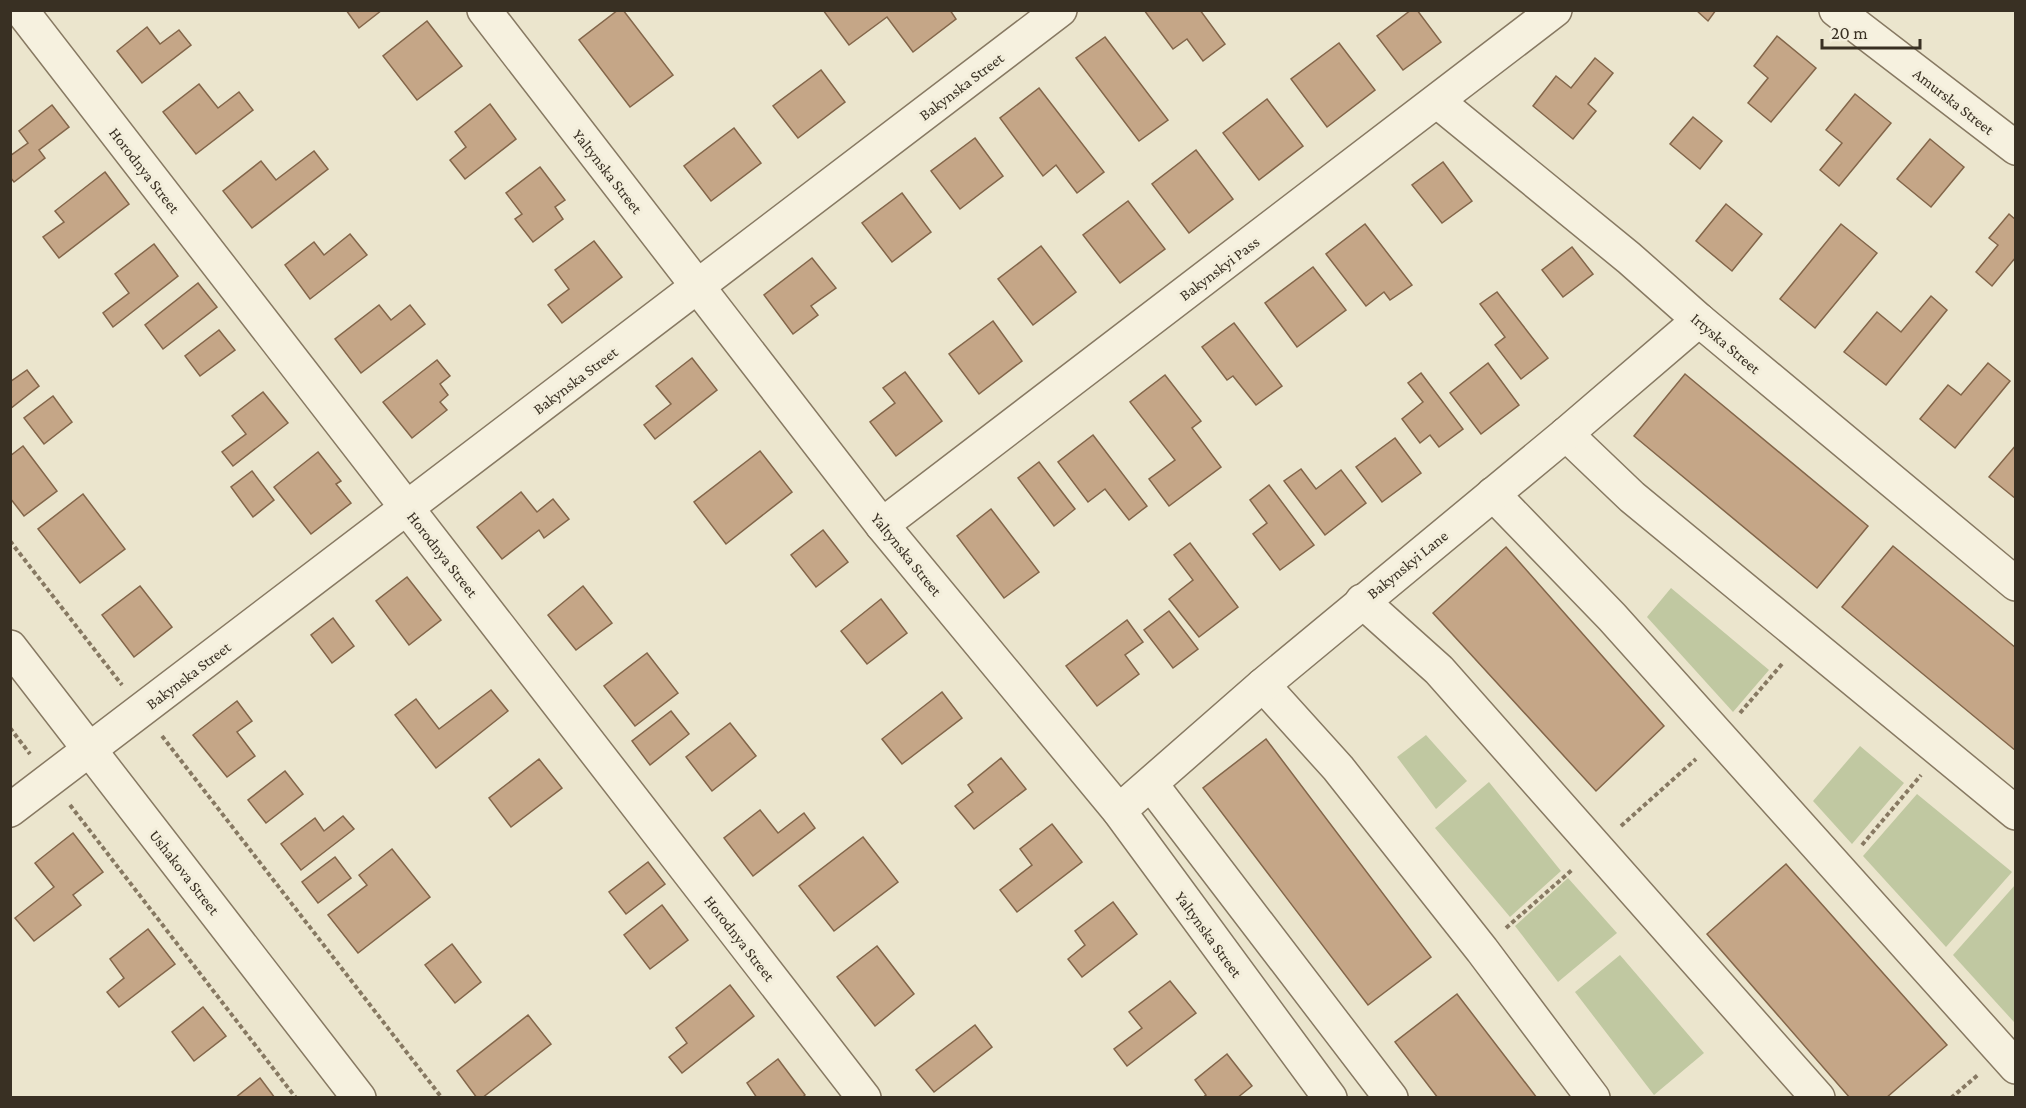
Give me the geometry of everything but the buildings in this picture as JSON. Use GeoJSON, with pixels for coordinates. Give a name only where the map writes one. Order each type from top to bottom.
{"type":"FeatureCollection","features":[{"type":"Feature","properties":{"kind":"street","name":"Horodnya Street"},"geometry":{"type":"LineString","coordinates":[[21,10],[864,1098]]}},
{"type":"Feature","properties":{"kind":"street","name":"Bakynska Street"},"geometry":{"type":"LineString","coordinates":[[10,810],[1060,10]]}},
{"type":"Feature","properties":{"kind":"street","name":"Bakynskyi Pass"},"geometry":{"type":"LineString","coordinates":[[882,525],[1556,10]]}},
{"type":"Feature","properties":{"kind":"street","name":"Amurska Street"},"geometry":{"type":"LineString","coordinates":[[1836,10],[2016,148]]}},
{"type":"Feature","properties":{"kind":"street","name":"Yaltynska Street"},"geometry":{"type":"LineString","coordinates":[[486,11],[882,525],[1119,811],[1330,1098]]}},
{"type":"Feature","properties":{"kind":"street","name":"Irtyska Street"},"geometry":{"type":"LineString","coordinates":[[1437,101],[1629,258],[1699,320],[2016,584]]}},
{"type":"Feature","properties":{"kind":"street","name":"Bakynskyi Lane"},"geometry":{"type":"LineString","coordinates":[[1119,811],[1362,601],[1566,434],[1699,320]]}},
{"type":"Feature","properties":{"kind":"street"},"geometry":{"type":"LineString","coordinates":[[1566,434],[1632,497],[2016,813]]}},
{"type":"Feature","properties":{"kind":"street"},"geometry":{"type":"LineString","coordinates":[[1493,494],[1612,617],[2016,1067]]}},
{"type":"Feature","properties":{"kind":"street"},"geometry":{"type":"LineString","coordinates":[[1362,601],[1439,670],[1818,1098]]}},
{"type":"Feature","properties":{"kind":"street","name":"Ushakova Street"},"geometry":{"type":"LineString","coordinates":[[10,647],[359,1098]]}},
{"type":"Feature","properties":{"kind":"street"},"geometry":{"type":"LineString","coordinates":[[1263,685],[1338,768],[1482,950],[1593,1098]]}},
{"type":"Feature","properties":{"kind":"street"},"geometry":{"type":"LineString","coordinates":[[1150,784],[1391,1098]]}},
{"type":"Feature","properties":{"kind":"path"},"geometry":{"type":"LineString","coordinates":[[10,541],[442,1098]]}},
{"type":"Feature","properties":{"kind":"path"},"geometry":{"type":"LineString","coordinates":[[1720,737],[1803,638]]}},
{"type":"Feature","properties":{"kind":"path"},"geometry":{"type":"LineString","coordinates":[[10,729],[296,1098]]}},
{"type":"Feature","properties":{"kind":"path"},"geometry":{"type":"LineString","coordinates":[[1840,871],[1941,752]]}},
{"type":"Feature","properties":{"kind":"green space"},"geometry":{"type":"Polygon","coordinates":[[[1671,588],[1769,670],[1733,712],[1647,617],[1671,588]]]}},
{"type":"Feature","properties":{"kind":"green space"},"geometry":{"type":"Polygon","coordinates":[[[1426,735],[1467,781],[1436,809],[1397,757],[1426,735]]]}},
{"type":"Feature","properties":{"kind":"green space"},"geometry":{"type":"Polygon","coordinates":[[[1860,746],[1904,783],[1852,844],[1813,801],[1860,746]]]}},
{"type":"Feature","properties":{"kind":"green space"},"geometry":{"type":"Polygon","coordinates":[[[1489,782],[1561,871],[1510,917],[1435,828],[1489,782]]]}},
{"type":"Feature","properties":{"kind":"green space"},"geometry":{"type":"Polygon","coordinates":[[[1917,794],[2012,872],[1946,947],[1863,856],[1917,794]]]}},
{"type":"Feature","properties":{"kind":"green space"},"geometry":{"type":"Polygon","coordinates":[[[1568,878],[1617,933],[1558,982],[1515,926],[1568,878]]]}},
{"type":"Feature","properties":{"kind":"green space"},"geometry":{"type":"Polygon","coordinates":[[[2015,885],[2016,1020],[2014,1022],[1953,955],[2015,885]]]}},
{"type":"Feature","properties":{"kind":"green space"},"geometry":{"type":"Polygon","coordinates":[[[1620,955],[1704,1053],[1654,1095],[1575,992],[1620,955]]]}}]}
